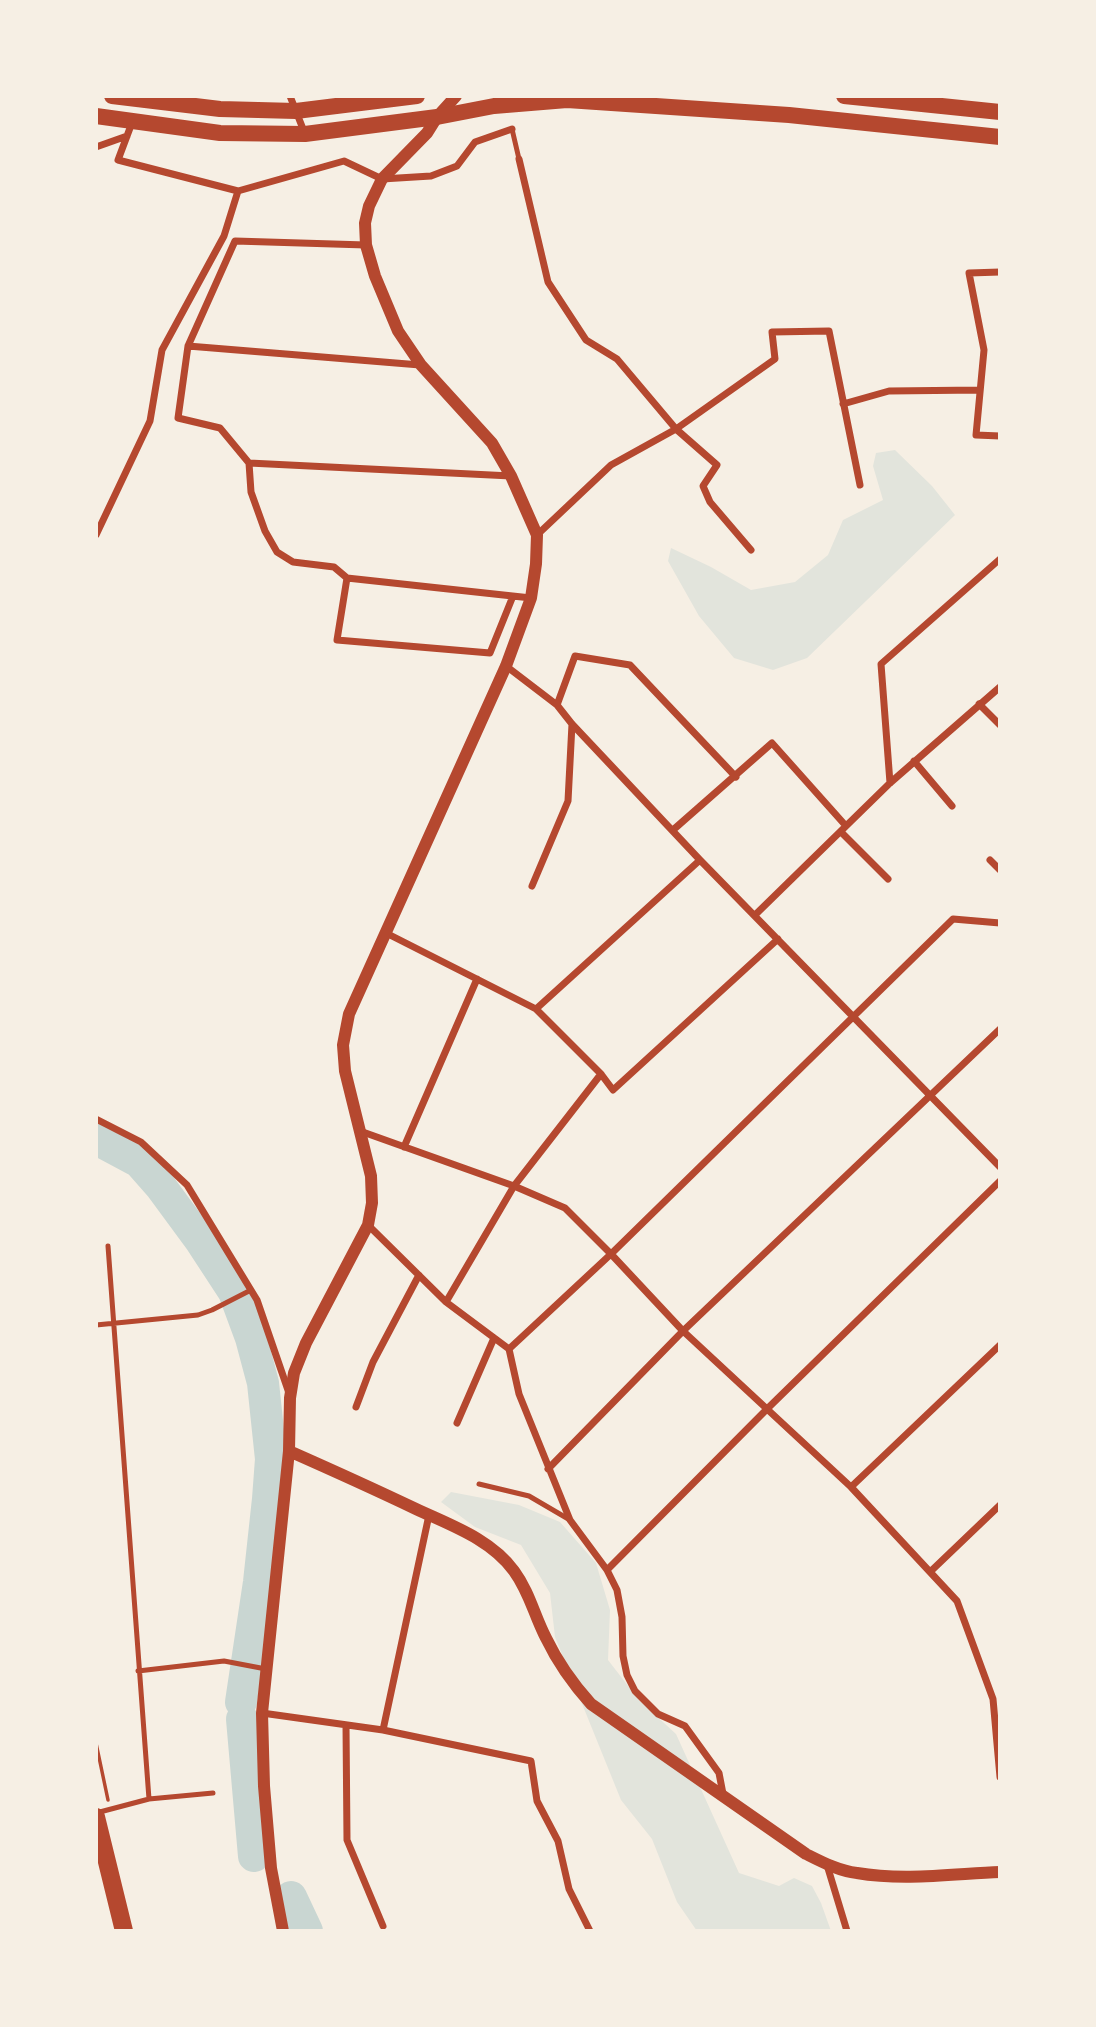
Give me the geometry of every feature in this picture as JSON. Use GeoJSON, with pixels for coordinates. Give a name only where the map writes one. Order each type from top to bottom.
{"type":"FeatureCollection","features":[{"type":"Feature","properties":{"kind":"highway"},"geometry":{"type":"LineString","coordinates":[[96,1815],[124,1931]]}},
{"type":"Feature","properties":{"kind":"main road"},"geometry":{"type":"LineString","coordinates":[[114,97],[220,109],[417,96]]}},
{"type":"Feature","properties":{"kind":"main road"},"geometry":{"type":"LineString","coordinates":[[844,96],[1000,112]]}},
{"type":"Feature","properties":{"kind":"main road"},"geometry":{"type":"LineString","coordinates":[[104,117],[220,133],[305,134],[437,117],[494,106],[567,100],[789,115],[1000,137]]}},
{"type":"Feature","properties":{"kind":"street"},"geometry":{"type":"LineString","coordinates":[[283,1931],[271,1868],[264,1786],[262,1713],[289,1451],[290,1398],[294,1373],[306,1343],[368,1225],[372,1203],[371,1175],[345,1071],[343,1045],[349,1014],[506,666],[531,598],[536,564],[537,535],[511,477],[492,443],[421,365],[398,331],[375,276],[366,245],[365,223],[382,179],[427,133],[456,96]]}},
{"type":"Feature","properties":{"kind":"street"},"geometry":{"type":"LineString","coordinates":[[293,104],[305,134]]}},
{"type":"Feature","properties":{"kind":"street"},"geometry":{"type":"LineString","coordinates":[[96,125],[104,117]]}},
{"type":"Feature","properties":{"kind":"street"},"geometry":{"type":"LineString","coordinates":[[133,120],[118,160],[238,191],[344,161],[382,179],[430,176],[457,166],[475,142],[512,129]]}},
{"type":"Feature","properties":{"kind":"street"},"geometry":{"type":"LineString","coordinates":[[96,147],[127,136]]}},
{"type":"Feature","properties":{"kind":"street"},"geometry":{"type":"LineString","coordinates":[[519,159],[548,282],[586,340],[617,359],[676,429],[716,466],[704,486],[710,502],[751,550]]}},
{"type":"Feature","properties":{"kind":"street"},"geometry":{"type":"LineString","coordinates":[[96,535],[119,491],[149,421],[162,350],[224,236],[238,191]]}},
{"type":"Feature","properties":{"kind":"street"},"geometry":{"type":"LineString","coordinates":[[366,245],[235,241],[188,346],[178,418],[220,428],[249,463],[251,492],[265,531],[277,552],[293,562],[334,567],[347,578],[531,598]]}},
{"type":"Feature","properties":{"kind":"street"},"geometry":{"type":"LineString","coordinates":[[1000,272],[969,273],[984,350],[976,435],[1000,436]]}},
{"type":"Feature","properties":{"kind":"street"},"geometry":{"type":"LineString","coordinates":[[537,535],[611,465],[676,429],[775,359],[772,332],[829,331],[860,485]]}},
{"type":"Feature","properties":{"kind":"street"},"geometry":{"type":"LineString","coordinates":[[188,346],[421,365]]}},
{"type":"Feature","properties":{"kind":"street"},"geometry":{"type":"LineString","coordinates":[[843,404],[889,391],[980,390]]}},
{"type":"Feature","properties":{"kind":"street"},"geometry":{"type":"LineString","coordinates":[[249,463],[511,477]]}},
{"type":"Feature","properties":{"kind":"street"},"geometry":{"type":"LineString","coordinates":[[890,783],[881,664],[1000,559]]}},
{"type":"Feature","properties":{"kind":"street"},"geometry":{"type":"LineString","coordinates":[[347,578],[337,640],[490,653],[513,596]]}},
{"type":"Feature","properties":{"kind":"street"},"geometry":{"type":"LineString","coordinates":[[557,705],[575,656],[630,665],[736,777]]}},
{"type":"Feature","properties":{"kind":"street"},"geometry":{"type":"LineString","coordinates":[[506,666],[557,705],[700,860],[1000,1167]]}},
{"type":"Feature","properties":{"kind":"street"},"geometry":{"type":"LineString","coordinates":[[755,915],[890,783],[1000,687]]}},
{"type":"Feature","properties":{"kind":"street"},"geometry":{"type":"LineString","coordinates":[[979,704],[1000,725]]}},
{"type":"Feature","properties":{"kind":"street"},"geometry":{"type":"LineString","coordinates":[[532,886],[568,801],[572,724]]}},
{"type":"Feature","properties":{"kind":"street"},"geometry":{"type":"LineString","coordinates":[[673,830],[772,743],[888,879]]}},
{"type":"Feature","properties":{"kind":"street"},"geometry":{"type":"LineString","coordinates":[[914,761],[953,806]]}},
{"type":"Feature","properties":{"kind":"street"},"geometry":{"type":"LineString","coordinates":[[536,1009],[700,860]]}},
{"type":"Feature","properties":{"kind":"street"},"geometry":{"type":"LineString","coordinates":[[990,860],[1000,870]]}},
{"type":"Feature","properties":{"kind":"street"},"geometry":{"type":"LineString","coordinates":[[509,1349],[611,1254],[953,919],[1000,923]]}},
{"type":"Feature","properties":{"kind":"street"},"geometry":{"type":"LineString","coordinates":[[386,933],[536,1009],[601,1073],[613,1090],[778,939]]}},
{"type":"Feature","properties":{"kind":"street"},"geometry":{"type":"LineString","coordinates":[[404,1147],[477,979]]}},
{"type":"Feature","properties":{"kind":"street"},"geometry":{"type":"LineString","coordinates":[[548,1469],[683,1331],[1000,1029]]}},
{"type":"Feature","properties":{"kind":"street"},"geometry":{"type":"LineString","coordinates":[[446,1302],[514,1186],[601,1073]]}},
{"type":"Feature","properties":{"kind":"street"},"geometry":{"type":"LineString","coordinates":[[96,1119],[141,1142],[187,1185],[257,1300],[290,1398]]}},
{"type":"Feature","properties":{"kind":"street"},"geometry":{"type":"LineString","coordinates":[[359,1131],[514,1186],[565,1209],[683,1331],[851,1487],[957,1601],[993,1699],[1000,1777]]}},
{"type":"Feature","properties":{"kind":"street"},"geometry":{"type":"LineString","coordinates":[[607,1570],[1000,1181]]}},
{"type":"Feature","properties":{"kind":"street"},"geometry":{"type":"LineString","coordinates":[[368,1225],[446,1302],[509,1349],[519,1394],[570,1520],[607,1570],[617,1590],[627,1675],[635,1691],[658,1714],[685,1726],[719,1773],[724,1796]]}},
{"type":"Feature","properties":{"kind":"street"},"geometry":{"type":"LineString","coordinates":[[356,1407],[373,1362],[419,1275]]}},
{"type":"Feature","properties":{"kind":"street"},"geometry":{"type":"LineString","coordinates":[[457,1423],[494,1338]]}},
{"type":"Feature","properties":{"kind":"street"},"geometry":{"type":"LineString","coordinates":[[851,1487],[1000,1345]]}},
{"type":"Feature","properties":{"kind":"street"},"geometry":{"type":"LineString","coordinates":[[289,1451],[429,1515],[492,1548],[512,1568],[529,1595],[570,1681],[591,1704],[806,1854],[826,1864],[856,1873],[892,1875],[1000,1872]]}},
{"type":"Feature","properties":{"kind":"street"},"geometry":{"type":"LineString","coordinates":[[930,1572],[1000,1505]]}},
{"type":"Feature","properties":{"kind":"street"},"geometry":{"type":"LineString","coordinates":[[383,1730],[429,1515]]}},
{"type":"Feature","properties":{"kind":"street"},"geometry":{"type":"LineString","coordinates":[[262,1713],[383,1730],[531,1761],[537,1801],[558,1841],[569,1889],[590,1931]]}},
{"type":"Feature","properties":{"kind":"street"},"geometry":{"type":"LineString","coordinates":[[346,1725],[347,1840],[383,1926]]}},
{"type":"Feature","properties":{"kind":"street"},"geometry":{"type":"LineString","coordinates":[[826,1864],[848,1931]]}},
{"type":"Feature","properties":{"kind":"lane"},"geometry":{"type":"LineString","coordinates":[[512,129],[519,159]]}},
{"type":"Feature","properties":{"kind":"lane"},"geometry":{"type":"LineString","coordinates":[[107,1246],[149,1798]]}},
{"type":"Feature","properties":{"kind":"lane"},"geometry":{"type":"LineString","coordinates":[[96,1325],[198,1315],[251,1290]]}},
{"type":"Feature","properties":{"kind":"lane"},"geometry":{"type":"LineString","coordinates":[[479,1484],[529,1496],[570,1520]]}},
{"type":"Feature","properties":{"kind":"lane"},"geometry":{"type":"LineString","coordinates":[[138,1671],[224,1661],[266,1669]]}},
{"type":"Feature","properties":{"kind":"lane"},"geometry":{"type":"LineString","coordinates":[[96,1815],[149,1798],[213,1793]]}},
{"type":"Feature","properties":{"kind":"shaded area"},"geometry":{"type":"Polygon","coordinates":[[[895,450],[932,486],[955,515],[807,658],[773,670],[734,658],[699,616],[668,561],[671,548],[751,590],[795,582],[828,555],[843,520],[883,500],[873,466],[876,453],[895,450]]]}},
{"type":"Feature","properties":{"kind":"shaded area"},"geometry":{"type":"Polygon","coordinates":[[[451,1492],[519,1505],[560,1522],[596,1563],[610,1610],[608,1660],[639,1700],[676,1734],[739,1873],[779,1886],[794,1878],[812,1886],[831,1931],[697,1931],[677,1902],[652,1839],[621,1800],[555,1637],[550,1593],[521,1545],[475,1527],[441,1502],[451,1492]]]}},
{"type":"Feature","properties":{"kind":"waterway"},"geometry":{"type":"LineString","coordinates":[[96,1139],[139,1162],[200,1240],[234,1292],[251,1338],[263,1383],[271,1459],[259,1582],[241,1702]]}},
{"type":"Feature","properties":{"kind":"waterway"},"geometry":{"type":"LineString","coordinates":[[242,1719],[254,1856]]}},
{"type":"Feature","properties":{"kind":"waterway"},"geometry":{"type":"LineString","coordinates":[[291,1897],[307,1931]]}}]}
